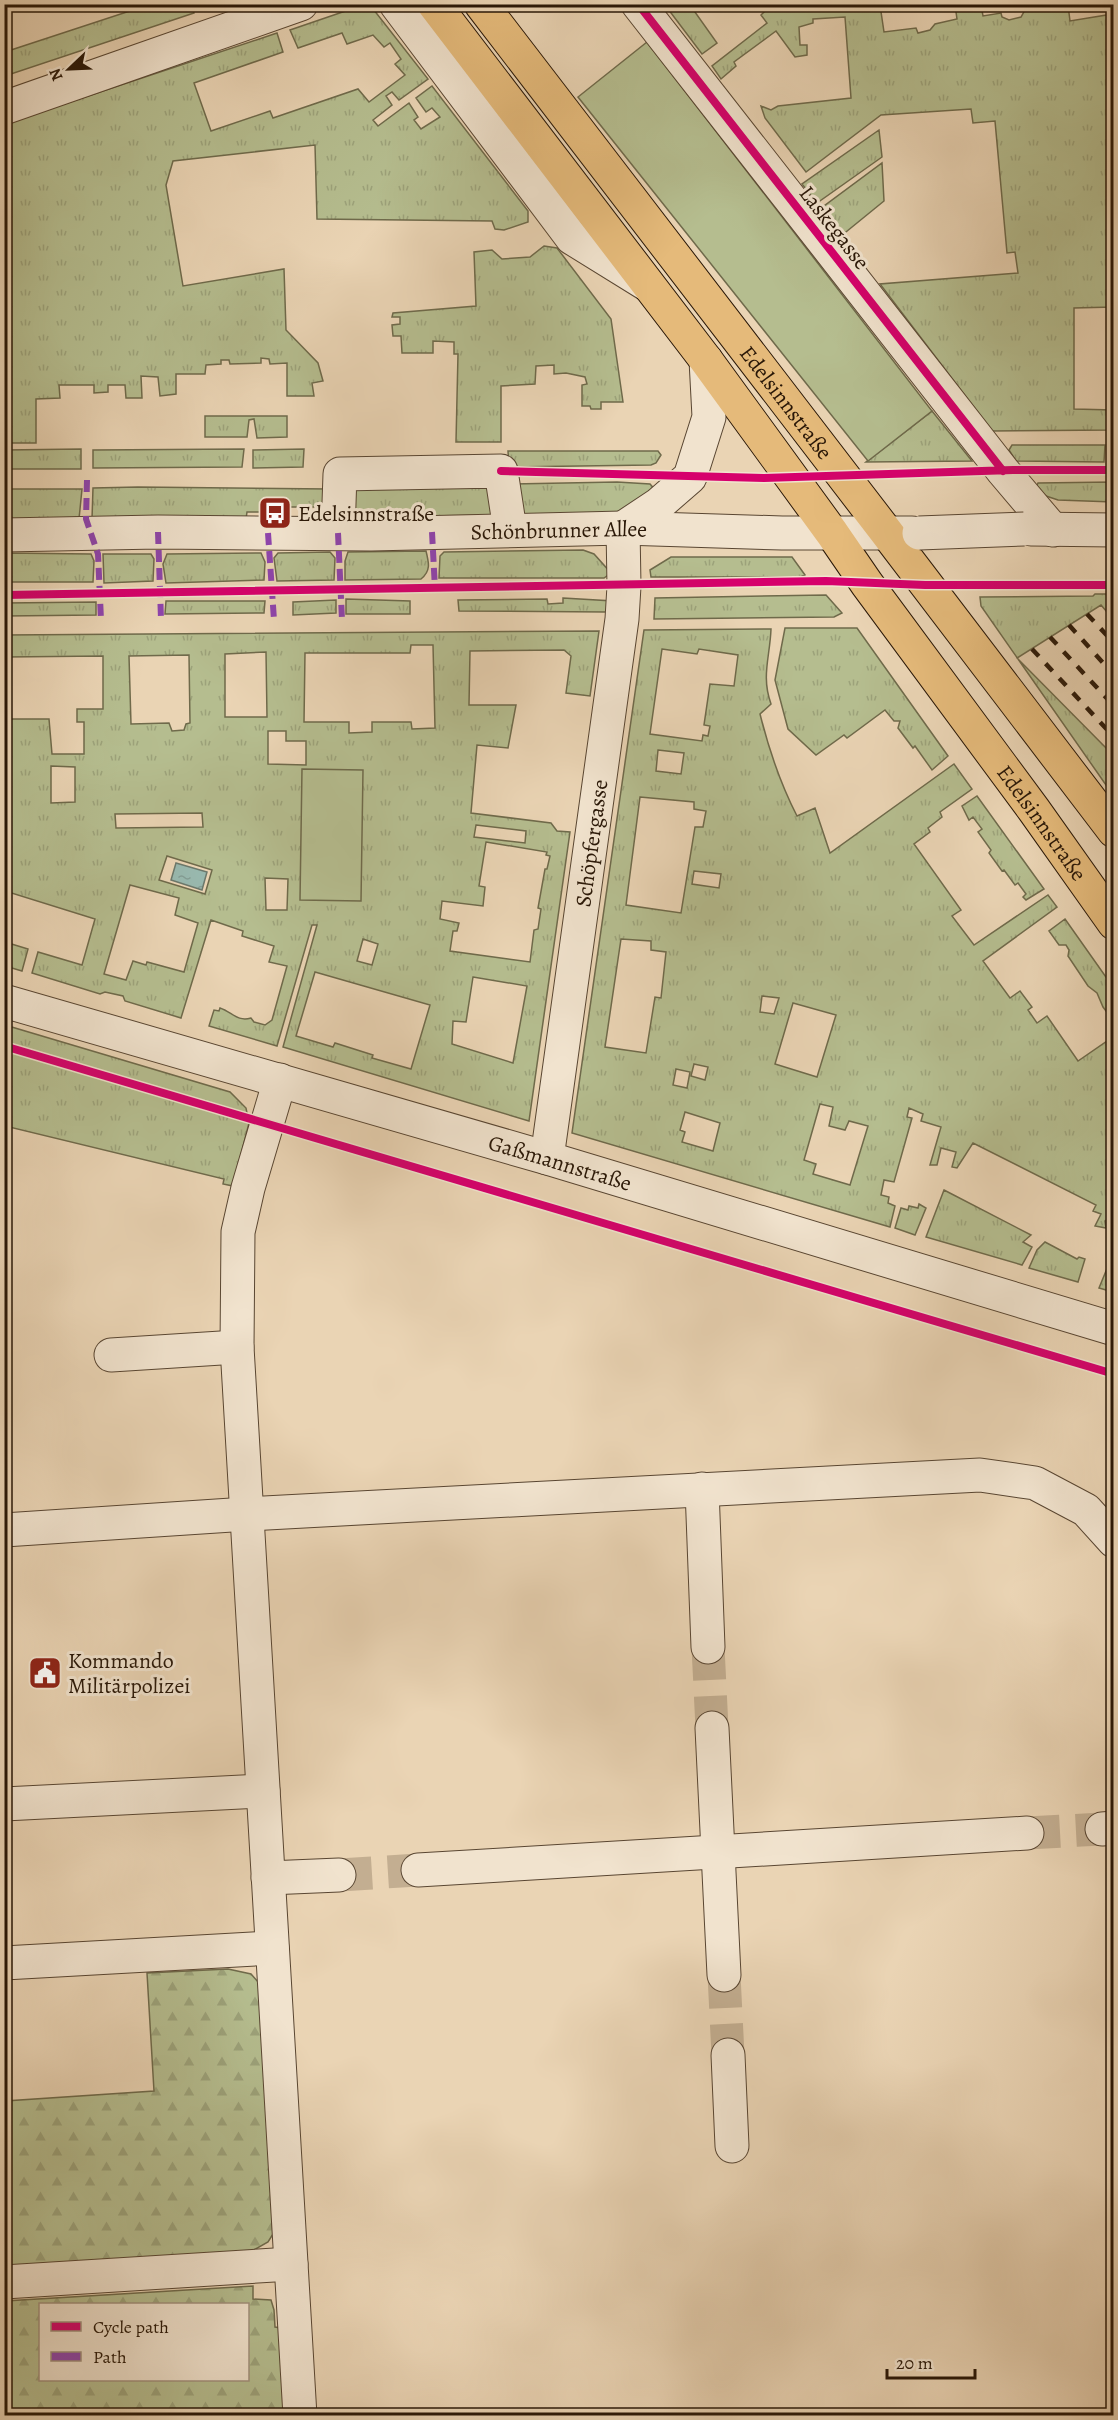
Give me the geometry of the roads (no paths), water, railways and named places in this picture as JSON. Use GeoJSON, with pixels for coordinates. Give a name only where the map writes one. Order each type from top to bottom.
{"type":"FeatureCollection","features":[{"type":"Feature","properties":{"kind":"main road","name":"Edelsinnstraße"},"geometry":{"type":"LineString","coordinates":[[435,4],[706,360],[867,584],[1034,810],[1113,923]]}},
{"type":"Feature","properties":{"kind":"main road","name":"Edelsinnstraße"},"geometry":{"type":"LineString","coordinates":[[481,4],[903,533],[1113,831]]}},
{"type":"Feature","properties":{"kind":"street"},"geometry":{"type":"LineString","coordinates":[[4,108],[301,4]]}},
{"type":"Feature","properties":{"kind":"street","name":"Edelsinnstraße"},"geometry":{"type":"LineString","coordinates":[[396,4],[572,238],[650,286]]}},
{"type":"Feature","properties":{"kind":"street","name":"Laskegasse"},"geometry":{"type":"LineString","coordinates":[[638,4],[1003,471],[1038,529]]}},
{"type":"Feature","properties":{"kind":"street"},"geometry":{"type":"LineString","coordinates":[[623,528],[659,504],[690,477],[709,417],[706,360]]}},
{"type":"Feature","properties":{"kind":"street"},"geometry":{"type":"LineString","coordinates":[[338,533],[340,474],[489,471],[501,471],[510,530]]}},
{"type":"Feature","properties":{"kind":"street","name":"Schönbrunner Allee"},"geometry":{"type":"LineString","coordinates":[[4,535],[623,528],[832,533],[1038,529],[1113,530]]}},
{"type":"Feature","properties":{"kind":"street","name":"Schöpfergasse"},"geometry":{"type":"LineString","coordinates":[[547,1158],[622,619],[623,528]]}},
{"type":"Feature","properties":{"kind":"street","name":"Gaßmannstraße"},"geometry":{"type":"LineString","coordinates":[[4,1001],[547,1158],[1113,1329]]}},
{"type":"Feature","properties":{"kind":"street"},"geometry":{"type":"LineString","coordinates":[[280,1080],[248,1188],[238,1232],[237,1347],[300,2415]]}},
{"type":"Feature","properties":{"kind":"street"},"geometry":{"type":"LineString","coordinates":[[111,1354],[237,1347]]}},
{"type":"Feature","properties":{"kind":"street"},"geometry":{"type":"LineString","coordinates":[[4,1530],[247,1514],[980,1475],[1035,1483],[1086,1510],[1113,1541]]}},
{"type":"Feature","properties":{"kind":"street"},"geometry":{"type":"LineString","coordinates":[[702,1489],[708,1647]]}},
{"type":"Feature","properties":{"kind":"street"},"geometry":{"type":"LineString","coordinates":[[712,1728],[724,1976]]}},
{"type":"Feature","properties":{"kind":"street"},"geometry":{"type":"LineString","coordinates":[[4,1804],[263,1791]]}},
{"type":"Feature","properties":{"kind":"street"},"geometry":{"type":"LineString","coordinates":[[418,1870],[1027,1833]]}},
{"type":"Feature","properties":{"kind":"street"},"geometry":{"type":"LineString","coordinates":[[268,1878],[339,1875]]}},
{"type":"Feature","properties":{"kind":"street"},"geometry":{"type":"LineString","coordinates":[[4,1963],[272,1948]]}},
{"type":"Feature","properties":{"kind":"street"},"geometry":{"type":"LineString","coordinates":[[728,2055],[732,2145]]}},
{"type":"Feature","properties":{"kind":"street"},"geometry":{"type":"LineString","coordinates":[[4,2282],[291,2264]]}},
{"type":"Feature","properties":{"kind":"water"},"geometry":{"type":"Polygon","coordinates":[[[176,863],[207,872],[202,890],[171,880],[176,863]]]}},
{"type":"Feature","properties":{"kind":"tunnel"},"geometry":{"type":"LineString","coordinates":[[708,1647],[712,1728]]}},
{"type":"Feature","properties":{"kind":"tunnel"},"geometry":{"type":"LineString","coordinates":[[1027,1833],[1102,1829]]}},
{"type":"Feature","properties":{"kind":"tunnel"},"geometry":{"type":"LineString","coordinates":[[339,1875],[418,1870]]}},
{"type":"Feature","properties":{"kind":"tunnel"},"geometry":{"type":"LineString","coordinates":[[724,1975],[728,2055]]}},
{"type":"Feature","properties":{"kind":"railway"},"geometry":{"type":"LineString","coordinates":[[1087,614],[1114,643]]}},
{"type":"Feature","properties":{"kind":"railway"},"geometry":{"type":"LineString","coordinates":[[1069,625],[1114,675]]}},
{"type":"Feature","properties":{"kind":"railway"},"geometry":{"type":"LineString","coordinates":[[1050,637],[1114,706]]}},
{"type":"Feature","properties":{"kind":"railway"},"geometry":{"type":"LineString","coordinates":[[1032,649],[1114,737]]}},
{"type":"Feature","properties":{"kind":"place","name":"Edelsinnstraße"},"geometry":{"type":"Point","coordinates":[275,513]}},
{"type":"Feature","properties":{"kind":"place","name":"Kommando Militärpolizei"},"geometry":{"type":"Point","coordinates":[45,1673]}}]}
